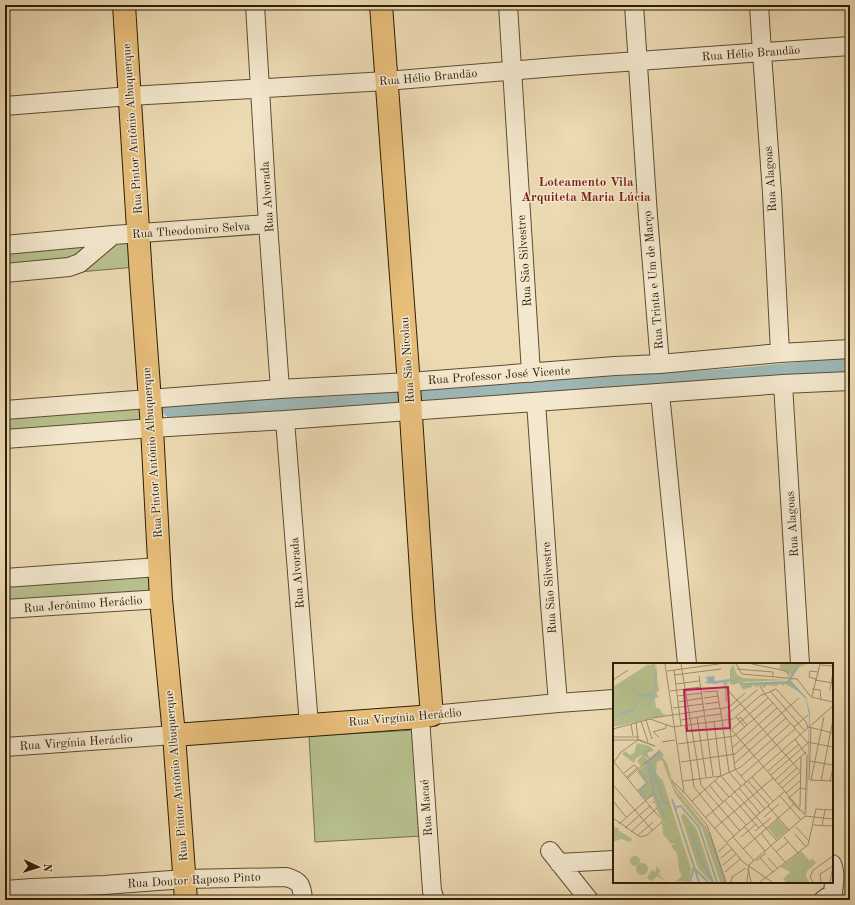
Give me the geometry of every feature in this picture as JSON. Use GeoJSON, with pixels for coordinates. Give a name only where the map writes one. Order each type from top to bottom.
{"type":"FeatureCollection","features":[{"type":"Feature","properties":{"kind":"main road","name":"Rua Pintor Antônio Albuquerque"},"geometry":{"type":"LineString","coordinates":[[124,5],[152,428],[161,599],[173,729],[185,889]]}},
{"type":"Feature","properties":{"kind":"main road","name":"Rua São Nicolau"},"geometry":{"type":"LineString","coordinates":[[380,5],[410,396],[424,617],[426,716]]}},
{"type":"Feature","properties":{"kind":"main road","name":"Rua Virgínia Heráclio"},"geometry":{"type":"LineString","coordinates":[[173,729],[178,727],[196,734],[426,716]]}},
{"type":"Feature","properties":{"kind":"street","name":"Rua Alvorada"},"geometry":{"type":"LineString","coordinates":[[255,5],[268,224],[280,389]]}},
{"type":"Feature","properties":{"kind":"street","name":"Rua São Silvestre"},"geometry":{"type":"LineString","coordinates":[[508,5],[531,373]]}},
{"type":"Feature","properties":{"kind":"street","name":"Rua Trinta e Um de Março"},"geometry":{"type":"LineString","coordinates":[[634,5],[648,216],[660,364]]}},
{"type":"Feature","properties":{"kind":"street","name":"Rua Alagoas"},"geometry":{"type":"LineString","coordinates":[[759,5],[772,194],[780,353]]}},
{"type":"Feature","properties":{"kind":"street","name":"Rua Hélio Brandão"},"geometry":{"type":"LineString","coordinates":[[5,106],[130,96],[386,81],[512,70],[850,46]]}},
{"type":"Feature","properties":{"kind":"street","name":"Rua Theodomiro Selva"},"geometry":{"type":"LineString","coordinates":[[5,245],[113,235],[268,224]]}},
{"type":"Feature","properties":{"kind":"street"},"geometry":{"type":"LineString","coordinates":[[5,273],[75,266],[113,235]]}},
{"type":"Feature","properties":{"kind":"street","name":"Rua Professor José Vicente"},"geometry":{"type":"LineString","coordinates":[[5,439],[285,420],[531,373],[660,364],[780,353],[850,349]]}},
{"type":"Feature","properties":{"kind":"street","name":"Rua Professor José Vicente"},"geometry":{"type":"LineString","coordinates":[[5,410],[280,389],[536,402],[783,384],[850,381]]}},
{"type":"Feature","properties":{"kind":"street","name":"Rua Alagoas"},"geometry":{"type":"LineString","coordinates":[[783,384],[800,663]]}},
{"type":"Feature","properties":{"kind":"street"},"geometry":{"type":"LineString","coordinates":[[660,393],[687,663]]}},
{"type":"Feature","properties":{"kind":"street","name":"Rua São Silvestre"},"geometry":{"type":"LineString","coordinates":[[536,402],[558,703]]}},
{"type":"Feature","properties":{"kind":"street","name":"Rua Alvorada"},"geometry":{"type":"LineString","coordinates":[[285,420],[309,725]]}},
{"type":"Feature","properties":{"kind":"street"},"geometry":{"type":"LineString","coordinates":[[5,578],[159,568]]}},
{"type":"Feature","properties":{"kind":"street","name":"Rua Jerônimo Heráclio"},"geometry":{"type":"LineString","coordinates":[[5,609],[161,599]]}},
{"type":"Feature","properties":{"kind":"street","name":"Rua Virgínia Heráclio"},"geometry":{"type":"LineString","coordinates":[[426,716],[613,698]]}},
{"type":"Feature","properties":{"kind":"street","name":"Rua Macaé"},"geometry":{"type":"LineString","coordinates":[[426,716],[432,891],[435,900]]}},
{"type":"Feature","properties":{"kind":"street","name":"Rua Virgínia Heráclio"},"geometry":{"type":"LineString","coordinates":[[5,747],[173,729]]}},
{"type":"Feature","properties":{"kind":"street"},"geometry":{"type":"LineString","coordinates":[[589,900],[555,857],[613,860]]}},
{"type":"Feature","properties":{"kind":"street"},"geometry":{"type":"LineString","coordinates":[[823,900],[833,893],[833,866]]}},
{"type":"Feature","properties":{"kind":"street","name":"Rua Doutor Raposo Pinto"},"geometry":{"type":"LineString","coordinates":[[5,890],[104,885],[185,889],[286,877],[294,879],[302,887],[303,900]]}},
{"type":"Feature","properties":{"kind":"green space"},"geometry":{"type":"Polygon","coordinates":[[[122,236],[135,236],[136,267],[79,272],[122,236]]]}},
{"type":"Feature","properties":{"kind":"green space"},"geometry":{"type":"Polygon","coordinates":[[[102,238],[72,262],[5,267],[5,246],[102,238]]]}},
{"type":"Feature","properties":{"kind":"green space"},"geometry":{"type":"Polygon","coordinates":[[[140,402],[142,422],[5,433],[5,414],[140,402]]]}},
{"type":"Feature","properties":{"kind":"green space"},"geometry":{"type":"Polygon","coordinates":[[[151,570],[152,595],[5,604],[5,580],[151,570]]]}},
{"type":"Feature","properties":{"kind":"green space"},"geometry":{"type":"Polygon","coordinates":[[[416,730],[422,836],[315,842],[309,736],[416,730]]]}},
{"type":"Feature","properties":{"kind":"waterway"},"geometry":{"type":"LineString","coordinates":[[170,409],[341,404],[739,376],[850,365]]}},
{"type":"Feature","properties":{"kind":"district","name":"Loteamento Vila Arquiteta Maria Lúcia"},"geometry":{"type":"Point","coordinates":[586,188]}}]}
